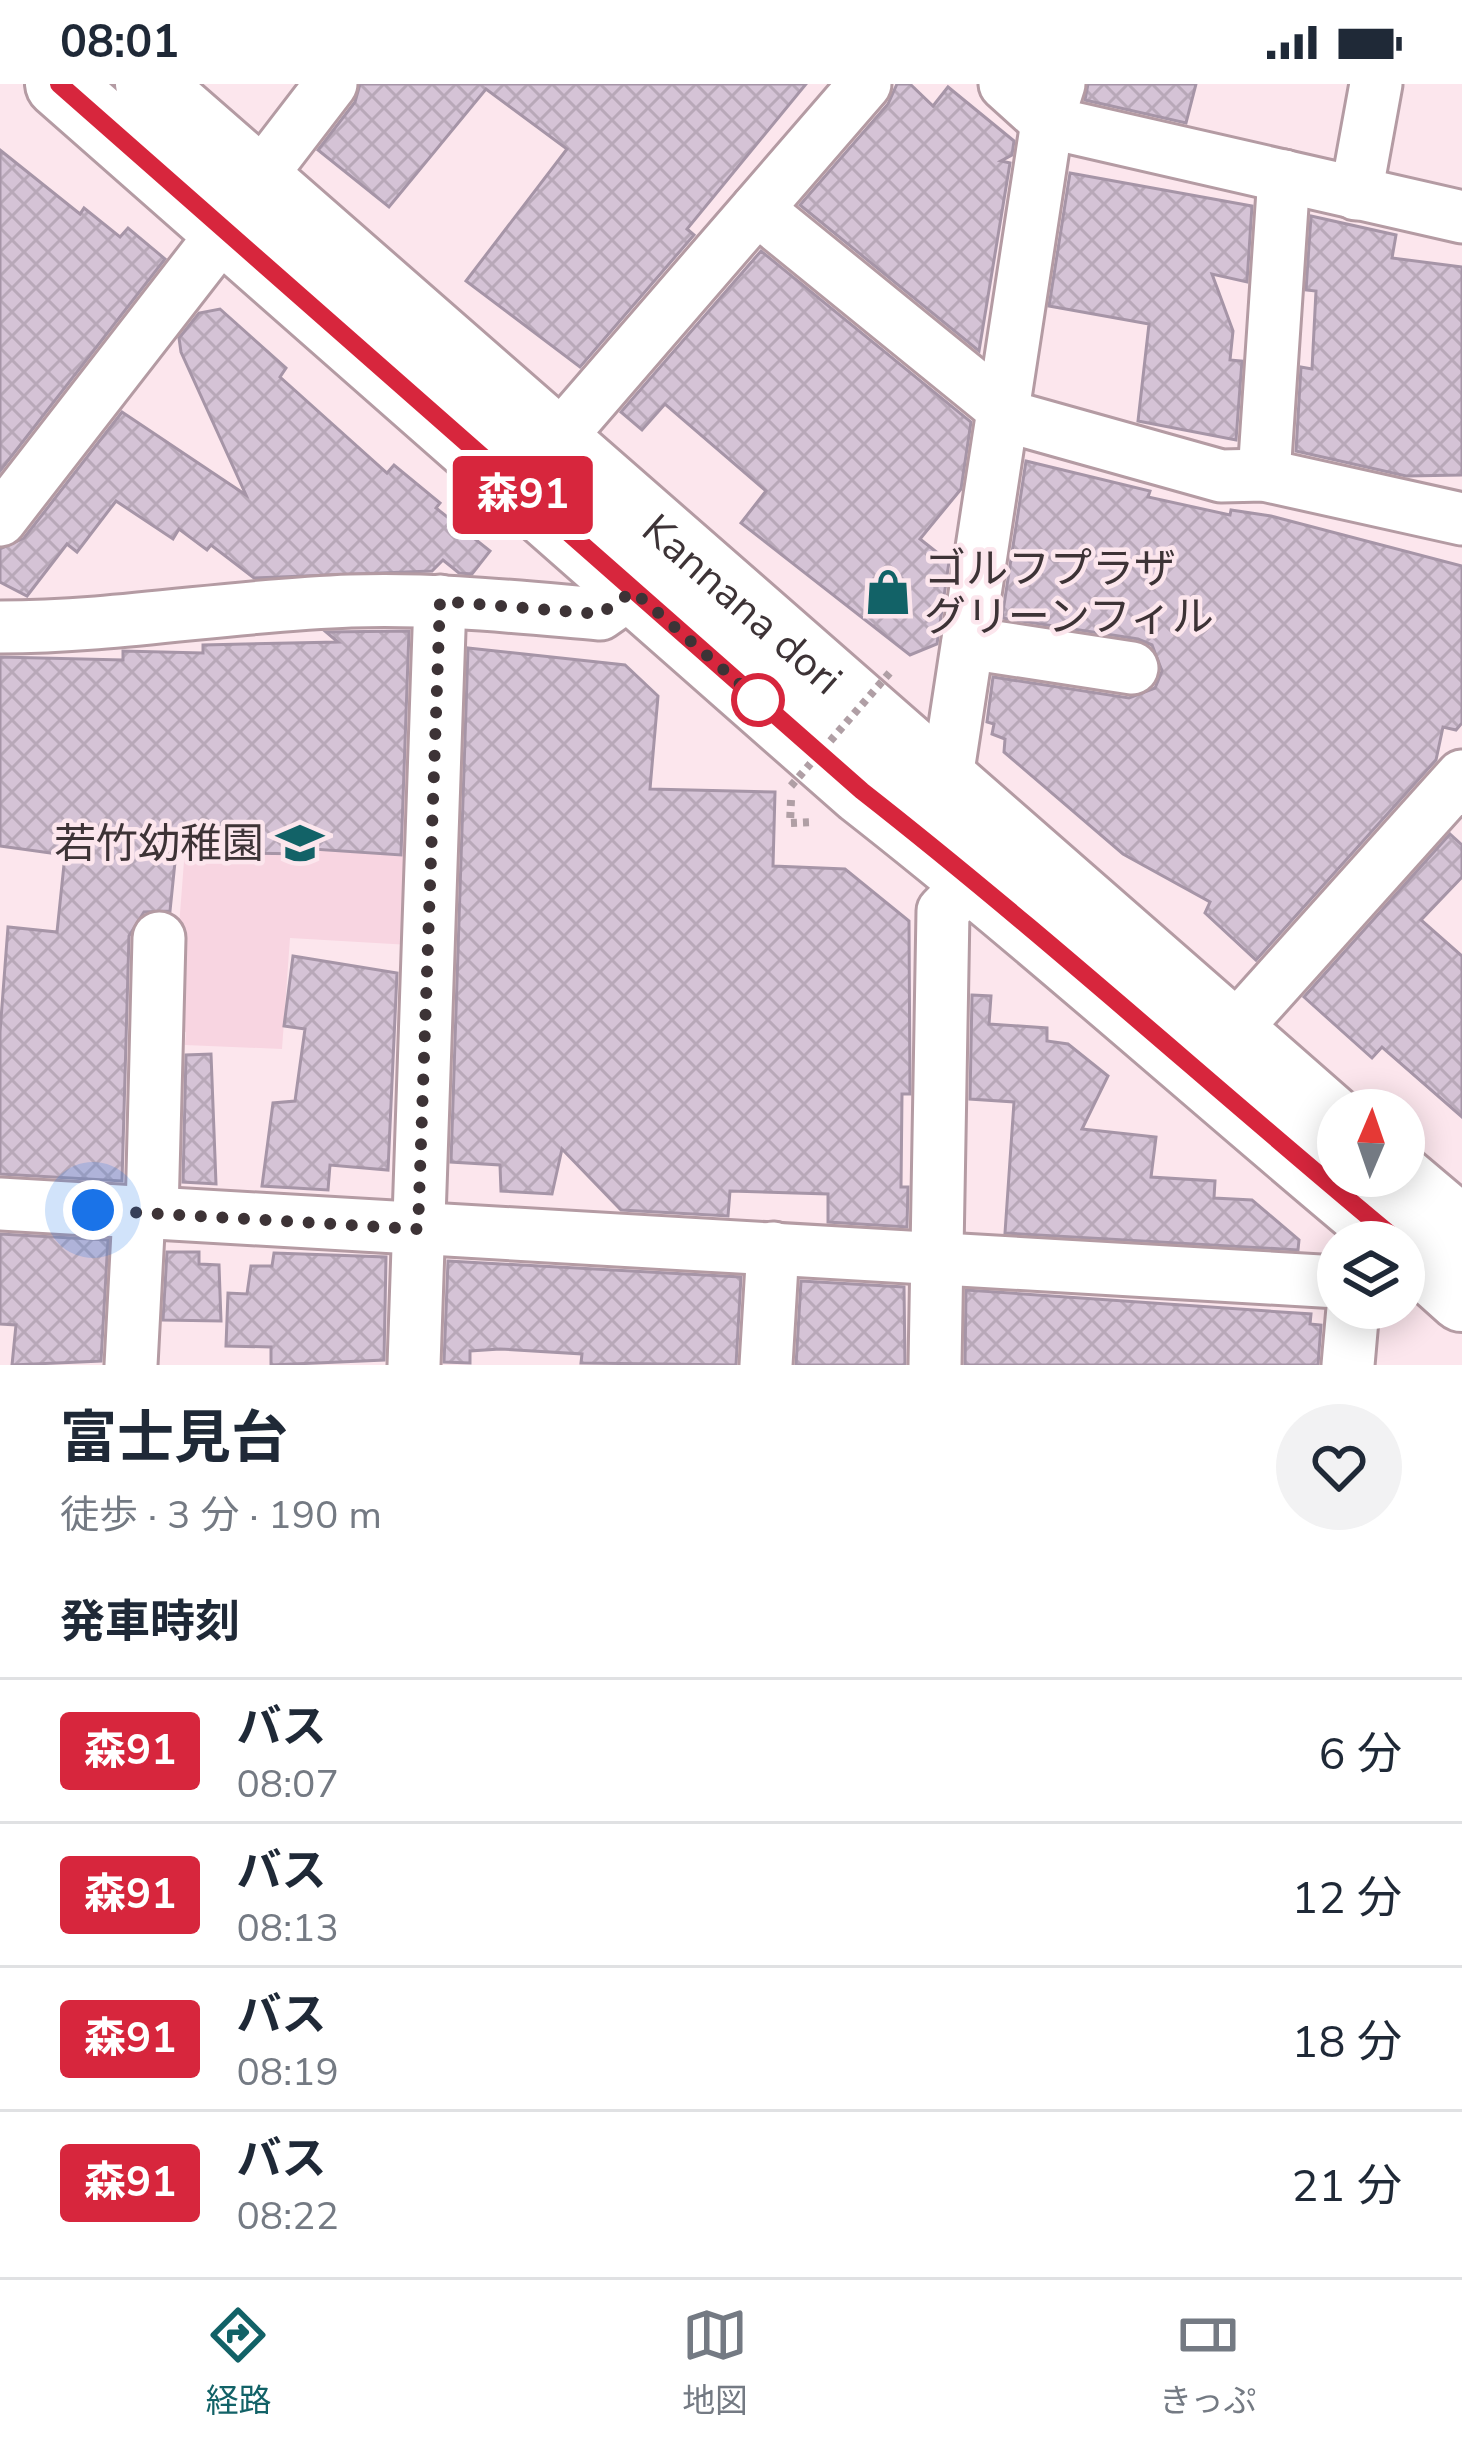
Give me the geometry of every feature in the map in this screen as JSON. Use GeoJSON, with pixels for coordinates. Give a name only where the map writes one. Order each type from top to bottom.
{"type":"FeatureCollection","features":[{"type":"Feature","properties":{"kind":"main road","name":"Kannana dori"},"geometry":{"type":"LineString","coordinates":[[59,84],[862,791],[974,879],[1176,1058],[1385,1221]]}},
{"type":"Feature","properties":{"kind":"main road","name":"Kannana dori"},"geometry":{"type":"LineString","coordinates":[[149,84],[1317,1107]]}},
{"type":"Feature","properties":{"kind":"main road","name":"Kannana dori"},"geometry":{"type":"LineString","coordinates":[[1425,1255],[1462,1298]]}},
{"type":"Feature","properties":{"kind":"street"},"geometry":{"type":"LineString","coordinates":[[257,179],[332,84]]}},
{"type":"Feature","properties":{"kind":"street"},"geometry":{"type":"LineString","coordinates":[[556,440],[865,84]]}},
{"type":"Feature","properties":{"kind":"street"},"geometry":{"type":"LineString","coordinates":[[1005,84],[1284,176],[1462,218]]}},
{"type":"Feature","properties":{"kind":"street"},"geometry":{"type":"LineString","coordinates":[[1356,194],[1376,84]]}},
{"type":"Feature","properties":{"kind":"street"},"geometry":{"type":"LineString","coordinates":[[946,784],[1053,103]]}},
{"type":"Feature","properties":{"kind":"street"},"geometry":{"type":"LineString","coordinates":[[1264,475],[1284,176]]}},
{"type":"Feature","properties":{"kind":"street"},"geometry":{"type":"LineString","coordinates":[[757,209],[1002,410],[1030,424],[1221,476],[1264,475],[1462,519]]}},
{"type":"Feature","properties":{"kind":"street"},"geometry":{"type":"LineString","coordinates":[[0,520],[223,233]]}},
{"type":"Feature","properties":{"kind":"street"},"geometry":{"type":"LineString","coordinates":[[0,627],[73,627],[349,601],[440,601],[600,614],[633,591]]}},
{"type":"Feature","properties":{"kind":"street"},"geometry":{"type":"LineString","coordinates":[[414,1365],[440,601]]}},
{"type":"Feature","properties":{"kind":"street"},"geometry":{"type":"LineString","coordinates":[[968,644],[1132,668]]}},
{"type":"Feature","properties":{"kind":"street"},"geometry":{"type":"LineString","coordinates":[[1232,1032],[1462,776]]}},
{"type":"Feature","properties":{"kind":"street"},"geometry":{"type":"LineString","coordinates":[[935,1365],[933,1259],[943,911],[974,879]]}},
{"type":"Feature","properties":{"kind":"street"},"geometry":{"type":"LineString","coordinates":[[131,1365],[145,1213],[159,938]]}},
{"type":"Feature","properties":{"kind":"street"},"geometry":{"type":"LineString","coordinates":[[0,1204],[1317,1281]]}},
{"type":"Feature","properties":{"kind":"street"},"geometry":{"type":"LineString","coordinates":[[766,1365],[773,1248]]}},
{"type":"Feature","properties":{"kind":"street"},"geometry":{"type":"LineString","coordinates":[[1348,1365],[1351,1329]]}},
{"type":"Feature","properties":{"kind":"path"},"geometry":{"type":"LineString","coordinates":[[791,786],[893,669]]}},
{"type":"Feature","properties":{"kind":"shaded area","name":"若竹幼稚園"},"geometry":{"type":"Polygon","coordinates":[[[193,743],[420,749],[410,945],[290,938],[282,1049],[185,1045],[186,1032],[171,1032],[193,743]]]}},
{"type":"Feature","properties":{"kind":"building"},"geometry":{"type":"Polygon","coordinates":[[[360,84],[806,84],[687,229],[694,235],[580,367],[466,281],[567,149],[486,89],[389,207],[318,150],[355,102],[360,84]]]}},
{"type":"Feature","properties":{"kind":"building"},"geometry":{"type":"Polygon","coordinates":[[[897,84],[910,84],[933,106],[948,87],[1014,141],[1012,155],[1001,161],[1010,163],[979,351],[800,205],[888,104],[897,84]]]}},
{"type":"Feature","properties":{"kind":"building"},"geometry":{"type":"Polygon","coordinates":[[[1088,84],[1196,84],[1186,123],[1085,100],[1088,84]]]}},
{"type":"Feature","properties":{"kind":"building"},"geometry":{"type":"Polygon","coordinates":[[[0,150],[80,214],[84,208],[120,237],[128,228],[165,259],[0,471],[0,150]]]}},
{"type":"Feature","properties":{"kind":"building"},"geometry":{"type":"Polygon","coordinates":[[[1070,173],[1252,206],[1247,282],[1212,274],[1233,331],[1230,360],[1242,361],[1236,440],[1138,421],[1149,324],[1049,306],[1070,173]]]}},
{"type":"Feature","properties":{"kind":"building"},"geometry":{"type":"Polygon","coordinates":[[[1311,216],[1396,235],[1392,258],[1462,267],[1462,475],[1406,476],[1296,451],[1301,367],[1312,369],[1316,291],[1306,290],[1311,216]]]}},
{"type":"Feature","properties":{"kind":"building"},"geometry":{"type":"Polygon","coordinates":[[[761,251],[971,422],[961,489],[920,539],[949,562],[937,644],[910,655],[741,523],[766,491],[665,404],[642,430],[621,412],[761,251]]]}},
{"type":"Feature","properties":{"kind":"building"},"geometry":{"type":"Polygon","coordinates":[[[220,309],[286,368],[280,377],[387,473],[394,465],[440,503],[436,508],[490,551],[472,574],[459,573],[443,560],[432,571],[254,578],[211,545],[207,550],[179,529],[173,539],[116,501],[77,552],[67,544],[27,596],[0,582],[0,549],[24,538],[122,412],[246,495],[181,352],[179,338],[199,313],[220,309]]]}},
{"type":"Feature","properties":{"kind":"building"},"geometry":{"type":"Polygon","coordinates":[[[1026,461],[1150,491],[1148,497],[1230,515],[1231,510],[1271,516],[1462,566],[1462,723],[1456,730],[1443,727],[1436,760],[1256,960],[1205,913],[1210,902],[1123,854],[1004,752],[1005,739],[992,734],[994,724],[987,722],[993,677],[1129,698],[1155,688],[1162,671],[1152,645],[1138,639],[1002,618],[1026,461]]]}},
{"type":"Feature","properties":{"kind":"building"},"geometry":{"type":"Polygon","coordinates":[[[409,631],[401,855],[313,849],[313,854],[176,852],[170,911],[144,912],[129,936],[122,1181],[0,1174],[0,1032],[8,927],[57,932],[65,855],[0,846],[0,657],[123,660],[123,651],[203,653],[203,645],[338,642],[326,632],[409,631]]]}},
{"type":"Feature","properties":{"kind":"building"},"geometry":{"type":"Polygon","coordinates":[[[468,648],[625,665],[658,696],[650,789],[775,792],[773,866],[845,869],[909,921],[910,1094],[902,1094],[901,1187],[908,1187],[907,1227],[828,1222],[828,1194],[730,1191],[728,1216],[621,1210],[562,1149],[552,1194],[501,1191],[500,1165],[451,1162],[468,648]]]}},
{"type":"Feature","properties":{"kind":"building"},"geometry":{"type":"Polygon","coordinates":[[[1450,834],[1462,845],[1462,877],[1421,920],[1462,956],[1462,1117],[1382,1047],[1372,1058],[1304,997],[1450,834]]]}},
{"type":"Feature","properties":{"kind":"building"},"geometry":{"type":"Polygon","coordinates":[[[293,956],[397,973],[388,1170],[330,1165],[328,1190],[262,1186],[273,1103],[295,1101],[305,1029],[284,1026],[293,956]]]}},
{"type":"Feature","properties":{"kind":"building"},"geometry":{"type":"Polygon","coordinates":[[[972,995],[991,996],[989,1024],[1047,1028],[1047,1041],[1068,1044],[1108,1076],[1082,1129],[1156,1137],[1151,1177],[1215,1181],[1214,1198],[1252,1200],[1299,1240],[1298,1250],[1005,1233],[1014,1102],[970,1099],[972,995]]]}},
{"type":"Feature","properties":{"kind":"building"},"geometry":{"type":"Polygon","coordinates":[[[211,1054],[216,1184],[183,1182],[186,1055],[211,1054]]]}},
{"type":"Feature","properties":{"kind":"building"},"geometry":{"type":"Polygon","coordinates":[[[0,1234],[108,1240],[101,1361],[12,1365],[16,1325],[0,1324],[0,1234]]]}},
{"type":"Feature","properties":{"kind":"building"},"geometry":{"type":"Polygon","coordinates":[[[167,1252],[199,1252],[199,1264],[219,1265],[221,1321],[163,1320],[167,1252]]]}},
{"type":"Feature","properties":{"kind":"building"},"geometry":{"type":"Polygon","coordinates":[[[274,1253],[386,1257],[384,1360],[271,1365],[271,1347],[226,1346],[228,1293],[247,1294],[251,1266],[272,1266],[274,1253]]]}},
{"type":"Feature","properties":{"kind":"building"},"geometry":{"type":"Polygon","coordinates":[[[448,1261],[741,1277],[736,1365],[581,1363],[582,1354],[500,1349],[470,1351],[470,1363],[444,1362],[448,1261]]]}},
{"type":"Feature","properties":{"kind":"building"},"geometry":{"type":"Polygon","coordinates":[[[801,1281],[904,1287],[905,1365],[796,1365],[801,1281]]]}},
{"type":"Feature","properties":{"kind":"building"},"geometry":{"type":"Polygon","coordinates":[[[966,1290],[1311,1314],[1310,1324],[1321,1329],[1318,1365],[965,1365],[966,1290]]]}},
{"type":"Feature","properties":{"kind":"bus line","name":"森91"},"geometry":{"type":"LineString","coordinates":[[59,84],[862,791],[974,879],[1176,1058],[1374,1221]]}},
{"type":"Feature","properties":{"kind":"place","name":"ゴルフプラザ グリーンフィル"},"geometry":{"type":"Point","coordinates":[888,592]}},
{"type":"Feature","properties":{"kind":"place","name":"若竹幼稚園"},"geometry":{"type":"Point","coordinates":[300,843]}},
{"type":"Feature","properties":{"kind":"route"},"geometry":{"type":"LineString","coordinates":[[93,1210],[418,1229],[440,601],[600,614],[633,591],[764,705],[758,700]]}}]}
